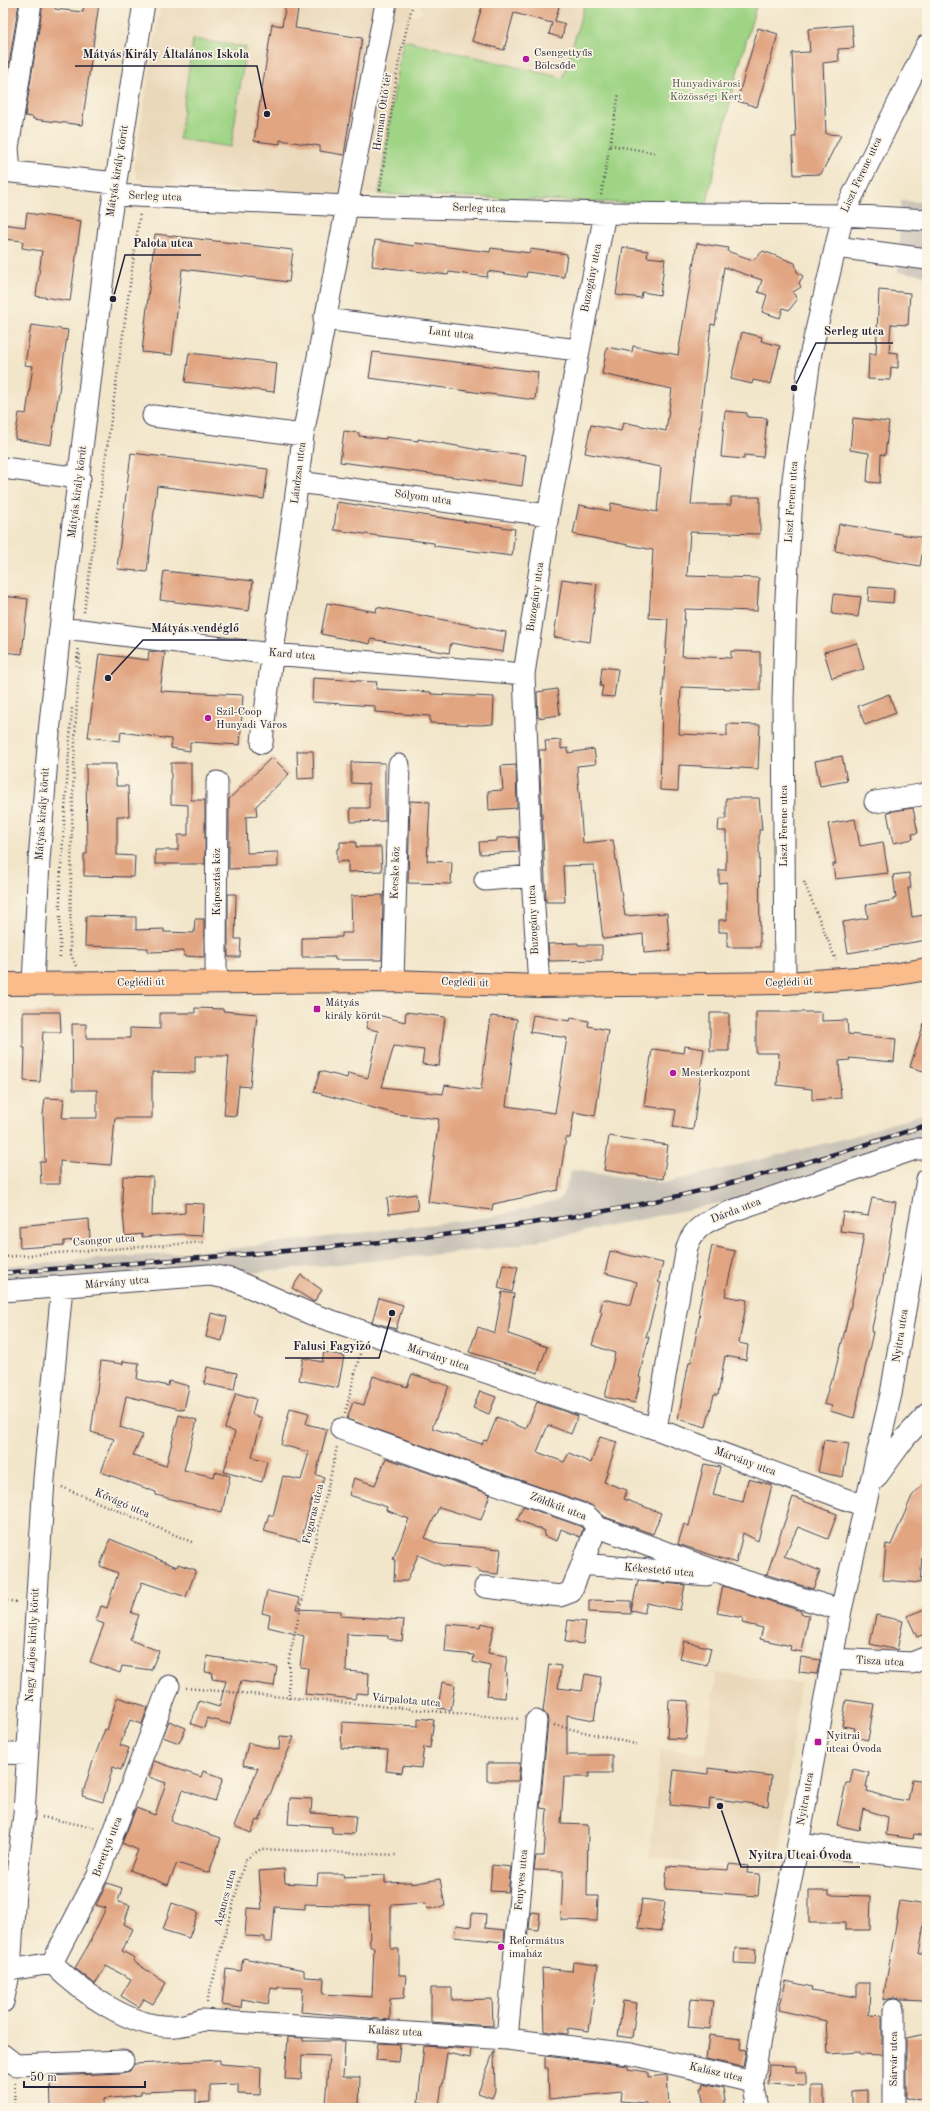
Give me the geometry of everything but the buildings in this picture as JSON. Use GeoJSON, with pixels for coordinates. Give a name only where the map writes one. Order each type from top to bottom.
{"type":"FeatureCollection","features":[{"type":"Feature","properties":{"kind":"main road","name":"Ceglédi út"},"geometry":{"type":"LineString","coordinates":[[3,984],[393,981],[539,986],[785,983],[886,976],[927,969]]}},
{"type":"Feature","properties":{"kind":"street"},"geometry":{"type":"LineString","coordinates":[[7,171],[8,148],[31,3]]}},
{"type":"Feature","properties":{"kind":"street","name":"Mátyás király körút"},"geometry":{"type":"LineString","coordinates":[[33,983],[47,756],[60,630],[116,189],[144,3]]}},
{"type":"Feature","properties":{"kind":"street","name":"Lándzsa utca"},"geometry":{"type":"LineString","coordinates":[[262,743],[271,654],[298,482],[303,435],[324,319],[348,206],[386,3]]}},
{"type":"Feature","properties":{"kind":"street","name":"Liszt Ferenc utca"},"geometry":{"type":"LineString","coordinates":[[785,983],[783,700],[792,479],[811,352],[843,215],[927,45]]}},
{"type":"Feature","properties":{"kind":"street","name":"Serleg utca"},"geometry":{"type":"LineString","coordinates":[[7,171],[116,189],[142,196],[348,206],[601,213],[843,215],[927,220]]}},
{"type":"Feature","properties":{"kind":"street","name":"Buzogány utca"},"geometry":{"type":"LineString","coordinates":[[539,986],[532,876],[524,674],[548,515],[601,213]]}},
{"type":"Feature","properties":{"kind":"street"},"geometry":{"type":"LineString","coordinates":[[836,247],[927,259]]}},
{"type":"Feature","properties":{"kind":"street","name":"Lant utca"},"geometry":{"type":"LineString","coordinates":[[324,319],[578,350]]}},
{"type":"Feature","properties":{"kind":"street"},"geometry":{"type":"LineString","coordinates":[[153,416],[303,435]]}},
{"type":"Feature","properties":{"kind":"street"},"geometry":{"type":"LineString","coordinates":[[3,468],[80,478]]}},
{"type":"Feature","properties":{"kind":"street","name":"Sólyom utca"},"geometry":{"type":"LineString","coordinates":[[298,482],[548,515]]}},
{"type":"Feature","properties":{"kind":"street","name":"Kard utca"},"geometry":{"type":"LineString","coordinates":[[60,630],[82,630],[271,654],[524,674]]}},
{"type":"Feature","properties":{"kind":"street","name":"Kecske köz"},"geometry":{"type":"LineString","coordinates":[[393,981],[399,765]]}},
{"type":"Feature","properties":{"kind":"street","name":"Káposztás köz"},"geometry":{"type":"LineString","coordinates":[[218,782],[218,982]]}},
{"type":"Feature","properties":{"kind":"street"},"geometry":{"type":"LineString","coordinates":[[875,802],[927,794]]}},
{"type":"Feature","properties":{"kind":"street"},"geometry":{"type":"LineString","coordinates":[[485,880],[532,876]]}},
{"type":"Feature","properties":{"kind":"street","name":"Dárda utca"},"geometry":{"type":"LineString","coordinates":[[656,1429],[687,1247],[696,1229],[708,1221],[732,1211],[915,1149],[927,1149]]}},
{"type":"Feature","properties":{"kind":"street","name":"Nyitra utca"},"geometry":{"type":"LineString","coordinates":[[758,2108],[753,2082],[763,2020],[833,1659],[840,1610],[865,1498],[891,1394],[927,1179]]}},
{"type":"Feature","properties":{"kind":"street","name":"Márvány utca"},"geometry":{"type":"LineString","coordinates":[[3,1291],[210,1275],[231,1279],[311,1314],[365,1334],[865,1498]]}},
{"type":"Feature","properties":{"kind":"street","name":"Nagy Lajos király körút"},"geometry":{"type":"LineString","coordinates":[[3,2002],[10,1970],[9,1892],[24,1814],[44,1479],[62,1287]]}},
{"type":"Feature","properties":{"kind":"street","name":"Nyitra utca"},"geometry":{"type":"LineString","coordinates":[[865,1498],[905,1438],[927,1414]]}},
{"type":"Feature","properties":{"kind":"street","name":"Zöldkút utca"},"geometry":{"type":"LineString","coordinates":[[341,1429],[587,1516],[597,1526],[735,1578],[840,1610]]}},
{"type":"Feature","properties":{"kind":"street"},"geometry":{"type":"LineString","coordinates":[[485,1587],[560,1596],[566,1595],[571,1592],[597,1526]]}},
{"type":"Feature","properties":{"kind":"street","name":"Kékestető utca"},"geometry":{"type":"LineString","coordinates":[[582,1564],[735,1578]]}},
{"type":"Feature","properties":{"kind":"street","name":"Tisza utca"},"geometry":{"type":"LineString","coordinates":[[833,1659],[912,1663],[927,1657]]}},
{"type":"Feature","properties":{"kind":"street","name":"Berettyó utca"},"geometry":{"type":"LineString","coordinates":[[52,1963],[98,1874],[169,1686]]}},
{"type":"Feature","properties":{"kind":"street","name":"Fenyves utca"},"geometry":{"type":"LineString","coordinates":[[507,2038],[536,1721]]}},
{"type":"Feature","properties":{"kind":"street"},"geometry":{"type":"LineString","coordinates":[[3,1753],[27,1754]]}},
{"type":"Feature","properties":{"kind":"street"},"geometry":{"type":"LineString","coordinates":[[798,1844],[927,1859]]}},
{"type":"Feature","properties":{"kind":"street"},"geometry":{"type":"LineString","coordinates":[[10,1970],[52,1963]]}},
{"type":"Feature","properties":{"kind":"street","name":"Kalász utca"},"geometry":{"type":"LineString","coordinates":[[52,1963],[67,1978],[116,2011],[138,2021],[157,2026],[175,2026],[202,2020],[507,2038],[630,2054],[753,2082]]}},
{"type":"Feature","properties":{"kind":"street","name":"Sárvár utca"},"geometry":{"type":"LineString","coordinates":[[894,2010],[894,2108]]}},
{"type":"Feature","properties":{"kind":"street"},"geometry":{"type":"LineString","coordinates":[[9,2060],[123,2061]]}},
{"type":"Feature","properties":{"kind":"path","name":"Herman Ottó tér"},"geometry":{"type":"LineString","coordinates":[[378,206],[399,60],[413,3]]}},
{"type":"Feature","properties":{"kind":"path"},"geometry":{"type":"LineString","coordinates":[[601,213],[619,93]]}},
{"type":"Feature","properties":{"kind":"path"},"geometry":{"type":"LineString","coordinates":[[610,145],[657,153]]}},
{"type":"Feature","properties":{"kind":"path"},"geometry":{"type":"LineString","coordinates":[[73,691],[142,196]]}},
{"type":"Feature","properties":{"kind":"path"},"geometry":{"type":"LineString","coordinates":[[76,966],[70,952],[71,840],[74,736],[82,630]]}},
{"type":"Feature","properties":{"kind":"path"},"geometry":{"type":"LineString","coordinates":[[60,957],[60,885],[72,706]]}},
{"type":"Feature","properties":{"kind":"path"},"geometry":{"type":"LineString","coordinates":[[803,881],[837,965]]}},
{"type":"Feature","properties":{"kind":"path","name":"Csongor utca"},"geometry":{"type":"LineString","coordinates":[[3,1257],[206,1242]]}},
{"type":"Feature","properties":{"kind":"path","name":"Fogaras utca"},"geometry":{"type":"LineString","coordinates":[[289,1699],[289,1659],[341,1429],[365,1334]]}},
{"type":"Feature","properties":{"kind":"path","name":"Kővágó utca"},"geometry":{"type":"LineString","coordinates":[[44,1479],[194,1543]]}},
{"type":"Feature","properties":{"kind":"path","name":"Várpalota utca"},"geometry":{"type":"LineString","coordinates":[[169,1686],[289,1699],[536,1721],[639,1745]]}},
{"type":"Feature","properties":{"kind":"path"},"geometry":{"type":"LineString","coordinates":[[24,1814],[114,1831]]}},
{"type":"Feature","properties":{"kind":"path","name":"Agancs utca"},"geometry":{"type":"LineString","coordinates":[[202,2020],[245,1860],[261,1849],[396,1855]]}},
{"type":"Feature","properties":{"kind":"path"},"geometry":{"type":"LineString","coordinates":[[9,2060],[14,2108]]}},
{"type":"Feature","properties":{"kind":"shaded area"},"geometry":{"type":"Polygon","coordinates":[[[161,3],[413,3],[411,17],[423,12],[419,3],[585,3],[563,78],[404,40],[399,60],[379,194],[150,186],[137,178],[134,167],[161,3]]]}},
{"type":"Feature","properties":{"kind":"shaded area"},"geometry":{"type":"Polygon","coordinates":[[[901,201],[927,202],[927,275],[898,272],[901,201]]]}},
{"type":"Feature","properties":{"kind":"shaded area"},"geometry":{"type":"Polygon","coordinates":[[[927,1112],[927,1140],[744,1198],[507,1247],[252,1273],[208,1267],[3,1282],[3,1266],[226,1249],[492,1217],[561,1199],[572,1170],[665,1183],[851,1137],[927,1112]]]}},
{"type":"Feature","properties":{"kind":"shaded area"},"geometry":{"type":"Polygon","coordinates":[[[716,1673],[800,1683],[778,1872],[649,1857],[661,1749],[706,1754],[716,1673]]]}},
{"type":"Feature","properties":{"kind":"green space","name":"Hunyadivárosi Közösségi Kert"},"geometry":{"type":"Polygon","coordinates":[[[585,3],[757,3],[737,73],[706,206],[379,194],[399,60],[404,40],[563,78],[585,3]]]}},
{"type":"Feature","properties":{"kind":"green space"},"geometry":{"type":"Polygon","coordinates":[[[193,39],[246,47],[231,147],[179,139],[193,39]]]}},
{"type":"Feature","properties":{"kind":"railway"},"geometry":{"type":"LineString","coordinates":[[3,1273],[299,1250],[373,1243],[521,1225],[637,1205],[721,1186],[845,1151],[927,1125]]}},
{"type":"Feature","properties":{"kind":"place","name":"Csengettyűs Bölcsőde"},"geometry":{"type":"Point","coordinates":[526,59]}},
{"type":"Feature","properties":{"kind":"place","name":"Mátyás Király Általános Iskola"},"geometry":{"type":"Point","coordinates":[267,114]}},
{"type":"Feature","properties":{"kind":"place","name":"Palota utca"},"geometry":{"type":"Point","coordinates":[113,299]}},
{"type":"Feature","properties":{"kind":"place","name":"Serleg utca"},"geometry":{"type":"Point","coordinates":[794,388]}},
{"type":"Feature","properties":{"kind":"place","name":"Mátyás vendéglő"},"geometry":{"type":"Point","coordinates":[108,678]}},
{"type":"Feature","properties":{"kind":"place","name":"Szil-Coop Hunyadi Város"},"geometry":{"type":"Point","coordinates":[208,718]}},
{"type":"Feature","properties":{"kind":"place","name":"Mátyás király körút"},"geometry":{"type":"Point","coordinates":[317,1009]}},
{"type":"Feature","properties":{"kind":"place","name":"Mesterkozpont"},"geometry":{"type":"Point","coordinates":[673,1073]}},
{"type":"Feature","properties":{"kind":"place","name":"Falusi Fagyizó"},"geometry":{"type":"Point","coordinates":[392,1313]}},
{"type":"Feature","properties":{"kind":"place","name":"Nyitrai utcai Óvoda"},"geometry":{"type":"Point","coordinates":[818,1742]}},
{"type":"Feature","properties":{"kind":"place","name":"Nyitra Utcai Óvoda"},"geometry":{"type":"Point","coordinates":[720,1806]}},
{"type":"Feature","properties":{"kind":"place","name":"Református imaház"},"geometry":{"type":"Point","coordinates":[501,1947]}}]}
